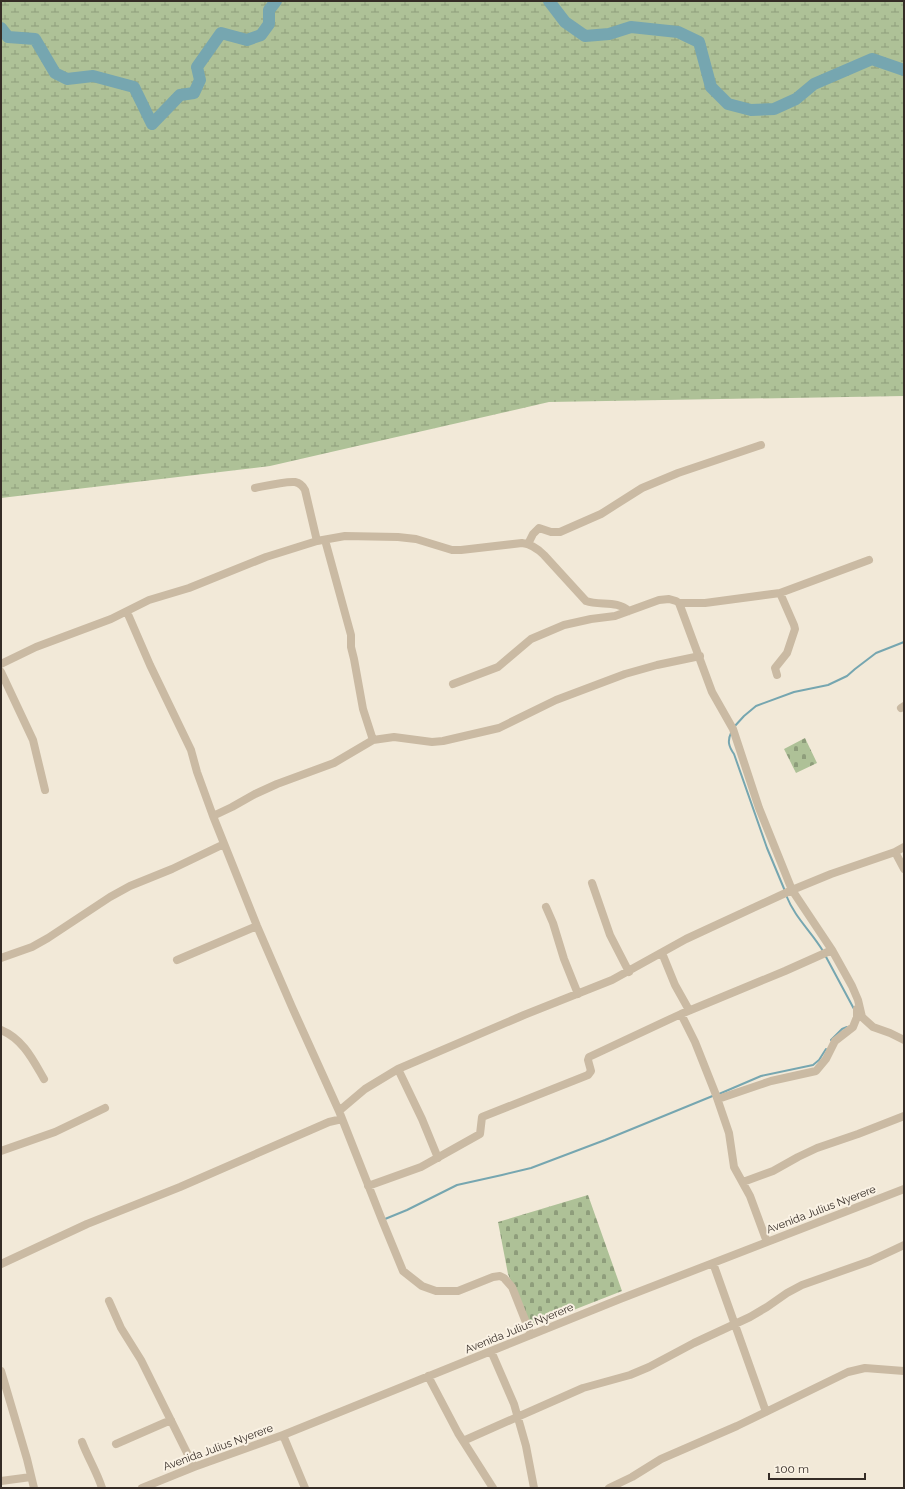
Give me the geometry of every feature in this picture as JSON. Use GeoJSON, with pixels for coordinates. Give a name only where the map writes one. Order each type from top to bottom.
{"type":"FeatureCollection","features":[{"type":"Feature","properties":{"kind":"street"},"geometry":{"type":"LineString","coordinates":[[528,544],[533,534],[539,528],[551,532],[560,532],[601,514],[642,488],[678,473],[761,445]]}},
{"type":"Feature","properties":{"kind":"street"},"geometry":{"type":"LineString","coordinates":[[255,488],[295,482],[302,485],[306,490],[316,541]]}},
{"type":"Feature","properties":{"kind":"street"},"geometry":{"type":"LineString","coordinates":[[1,664],[36,647],[92,627],[127,612],[149,600],[197,585],[266,557],[316,541],[345,536],[398,537],[416,539],[452,550],[522,543],[528,544],[538,549],[586,601],[611,604],[626,608],[629,611]]}},
{"type":"Feature","properties":{"kind":"street"},"geometry":{"type":"LineString","coordinates":[[326,540],[351,635],[351,647],[363,709],[373,740]]}},
{"type":"Feature","properties":{"kind":"street"},"geometry":{"type":"LineString","coordinates":[[453,684],[498,667],[531,639],[564,625],[615,616],[659,600],[672,600],[679,603],[705,603],[780,593],[869,560]]}},
{"type":"Feature","properties":{"kind":"street"},"geometry":{"type":"LineString","coordinates":[[776,675],[775,668],[787,653],[795,629],[780,593]]}},
{"type":"Feature","properties":{"kind":"street"},"geometry":{"type":"LineString","coordinates":[[679,603],[717,701],[733,729],[758,808],[792,890],[832,950],[852,986],[858,1000],[862,1017],[873,1027],[904,1040]]}},
{"type":"Feature","properties":{"kind":"street"},"geometry":{"type":"LineString","coordinates":[[127,612],[150,665],[191,750],[197,772],[213,816],[257,926],[301,1029],[341,1115],[368,1186],[404,1271],[422,1286],[436,1291],[458,1291],[493,1277],[500,1276],[504,1278],[512,1288],[531,1335]]}},
{"type":"Feature","properties":{"kind":"street"},"geometry":{"type":"LineString","coordinates":[[213,816],[277,784],[334,763],[373,740],[394,737],[432,742],[443,741],[499,728],[556,700],[625,674],[657,665],[700,656]]}},
{"type":"Feature","properties":{"kind":"street"},"geometry":{"type":"LineString","coordinates":[[1,672],[33,740],[45,790]]}},
{"type":"Feature","properties":{"kind":"street"},"geometry":{"type":"LineString","coordinates":[[1,958],[32,947],[110,897],[130,886],[172,869],[224,844]]}},
{"type":"Feature","properties":{"kind":"street"},"geometry":{"type":"LineString","coordinates":[[1,1264],[87,1224],[142,1203],[329,1122],[341,1115],[365,1089],[398,1069],[629,972],[686,939],[792,890],[831,874],[895,852],[904,847]]}},
{"type":"Feature","properties":{"kind":"street"},"geometry":{"type":"LineString","coordinates":[[895,852],[904,869]]}},
{"type":"Feature","properties":{"kind":"street"},"geometry":{"type":"LineString","coordinates":[[592,884],[610,935],[629,972]]}},
{"type":"Feature","properties":{"kind":"street"},"geometry":{"type":"LineString","coordinates":[[546,907],[578,994]]}},
{"type":"Feature","properties":{"kind":"street"},"geometry":{"type":"LineString","coordinates":[[177,960],[257,926]]}},
{"type":"Feature","properties":{"kind":"street"},"geometry":{"type":"LineString","coordinates":[[368,1186],[421,1167],[480,1134],[482,1117],[588,1075],[591,1071],[588,1060],[589,1057],[689,1010],[832,950]]}},
{"type":"Feature","properties":{"kind":"street"},"geometry":{"type":"LineString","coordinates":[[662,953],[675,985],[689,1010]]}},
{"type":"Feature","properties":{"kind":"street"},"geometry":{"type":"LineString","coordinates":[[718,1099],[771,1080],[816,1070],[826,1059],[834,1042],[853,1028],[857,1017],[858,1000]]}},
{"type":"Feature","properties":{"kind":"street"},"geometry":{"type":"LineString","coordinates":[[680,1014],[694,1042],[718,1099],[729,1133],[734,1167],[750,1196],[767,1242]]}},
{"type":"Feature","properties":{"kind":"street"},"geometry":{"type":"LineString","coordinates":[[1,1030],[25,1048],[31,1055],[44,1079]]}},
{"type":"Feature","properties":{"kind":"street"},"geometry":{"type":"LineString","coordinates":[[398,1069],[422,1119],[438,1158]]}},
{"type":"Feature","properties":{"kind":"street"},"geometry":{"type":"LineString","coordinates":[[1,1151],[31,1139],[55,1132],[105,1108]]}},
{"type":"Feature","properties":{"kind":"street"},"geometry":{"type":"LineString","coordinates":[[743,1182],[773,1171],[798,1156],[904,1116]]}},
{"type":"Feature","properties":{"kind":"street","name":"Avenida Julius Nyerere"},"geometry":{"type":"LineString","coordinates":[[142,1488],[194,1467],[283,1435],[620,1299],[904,1189]]}},
{"type":"Feature","properties":{"kind":"street"},"geometry":{"type":"LineString","coordinates":[[463,1441],[583,1388],[630,1375],[650,1367],[694,1343],[767,1307],[787,1293],[802,1285],[870,1262],[904,1245]]}},
{"type":"Feature","properties":{"kind":"street"},"geometry":{"type":"LineString","coordinates":[[713,1263],[736,1323],[766,1412]]}},
{"type":"Feature","properties":{"kind":"street"},"geometry":{"type":"LineString","coordinates":[[109,1301],[121,1328],[133,1346],[194,1467]]}},
{"type":"Feature","properties":{"kind":"street"},"geometry":{"type":"LineString","coordinates":[[491,1351],[514,1404],[526,1446],[534,1488]]}},
{"type":"Feature","properties":{"kind":"street"},"geometry":{"type":"LineString","coordinates":[[609,1488],[632,1477],[662,1459],[858,1369],[865,1368],[904,1371]]}},
{"type":"Feature","properties":{"kind":"street"},"geometry":{"type":"LineString","coordinates":[[1,1371],[34,1488]]}},
{"type":"Feature","properties":{"kind":"street"},"geometry":{"type":"LineString","coordinates":[[428,1376],[463,1441],[493,1488]]}},
{"type":"Feature","properties":{"kind":"street"},"geometry":{"type":"LineString","coordinates":[[116,1444],[171,1420]]}},
{"type":"Feature","properties":{"kind":"street"},"geometry":{"type":"LineString","coordinates":[[283,1435],[305,1488]]}},
{"type":"Feature","properties":{"kind":"street"},"geometry":{"type":"LineString","coordinates":[[82,1442],[87,1458],[98,1474],[102,1488]]}},
{"type":"Feature","properties":{"kind":"street"},"geometry":{"type":"LineString","coordinates":[[1,1481],[31,1476]]}},
{"type":"Feature","properties":{"kind":"green space"},"geometry":{"type":"Polygon","coordinates":[[[1,1],[904,1],[904,396],[549,402],[270,466],[1,498],[1,1]]]}},
{"type":"Feature","properties":{"kind":"green space"},"geometry":{"type":"Polygon","coordinates":[[[805,738],[817,763],[796,773],[784,749],[805,738]]]}},
{"type":"Feature","properties":{"kind":"green space"},"geometry":{"type":"Polygon","coordinates":[[[588,1195],[622,1291],[530,1327],[508,1274],[498,1222],[588,1195]]]}},
{"type":"Feature","properties":{"kind":"waterway"},"geometry":{"type":"LineString","coordinates":[[1,28],[8,37],[35,39],[55,73],[67,79],[93,76],[134,87],[152,124],[180,95],[194,93],[200,80],[197,67],[221,33],[247,40],[261,35],[269,24],[269,10],[276,1]]}},
{"type":"Feature","properties":{"kind":"waterway"},"geometry":{"type":"LineString","coordinates":[[549,1],[565,22],[585,36],[609,34],[631,27],[678,32],[699,42],[711,87],[728,104],[751,110],[774,109],[796,99],[814,84],[872,59],[904,70]]}},
{"type":"Feature","properties":{"kind":"waterway"},"geometry":{"type":"LineString","coordinates":[[734,727],[756,706],[794,692],[828,685],[847,676],[876,653],[904,642]]}},
{"type":"Feature","properties":{"kind":"waterway"},"geometry":{"type":"LineString","coordinates":[[731,733],[729,739],[730,746],[767,848],[785,891]]}},
{"type":"Feature","properties":{"kind":"waterway"},"geometry":{"type":"LineString","coordinates":[[786,895],[798,918],[823,951]]}},
{"type":"Feature","properties":{"kind":"waterway"},"geometry":{"type":"LineString","coordinates":[[825,955],[854,1009]]}},
{"type":"Feature","properties":{"kind":"waterway"},"geometry":{"type":"LineString","coordinates":[[831,1040],[842,1029],[847,1027]]}},
{"type":"Feature","properties":{"kind":"waterway"},"geometry":{"type":"LineString","coordinates":[[719,1094],[761,1076],[813,1065],[819,1060],[826,1049]]}},
{"type":"Feature","properties":{"kind":"waterway"},"geometry":{"type":"LineString","coordinates":[[385,1219],[407,1210],[457,1185],[531,1168],[605,1140],[715,1095]]}}]}
